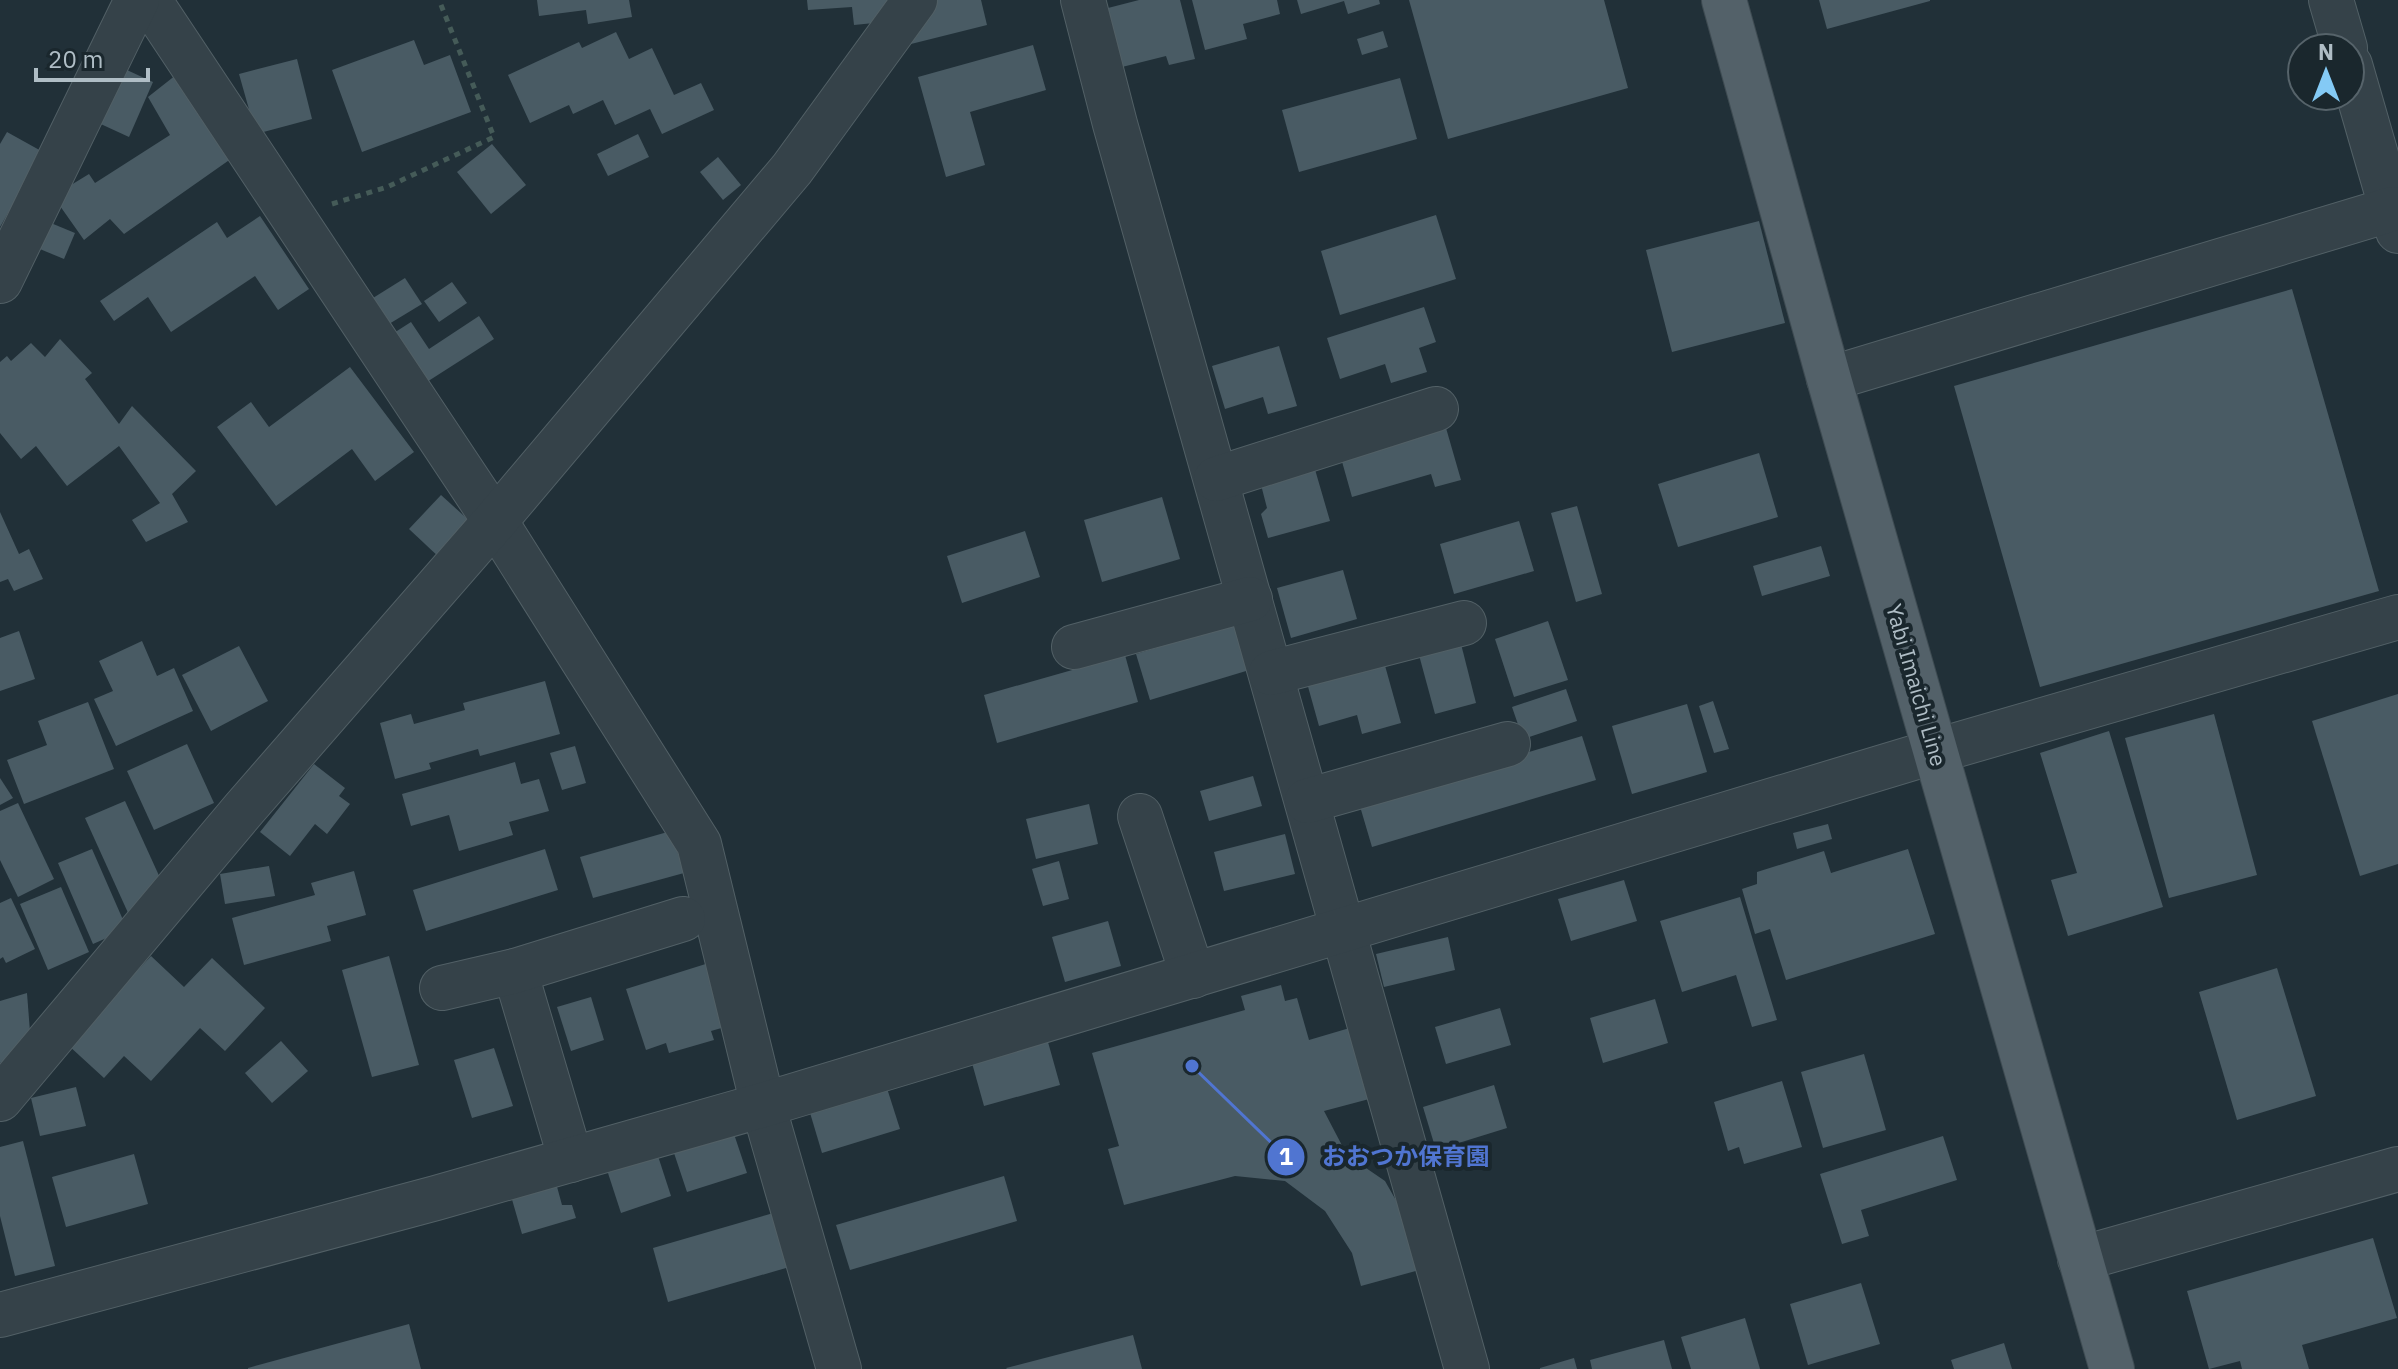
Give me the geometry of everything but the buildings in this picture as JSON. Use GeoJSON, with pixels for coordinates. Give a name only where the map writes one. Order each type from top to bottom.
{"type":"FeatureCollection","features":[{"type":"Feature","properties":{"kind":"main road","name":"Yabi Imaichi Line"},"geometry":{"type":"LineString","coordinates":[[1724,0],[2112,1369]]}},
{"type":"Feature","properties":{"kind":"street"},"geometry":{"type":"LineString","coordinates":[[0,281],[137,0]]}},
{"type":"Feature","properties":{"kind":"street"},"geometry":{"type":"LineString","coordinates":[[149,0],[495,521],[699,844],[763,1105],[839,1369]]}},
{"type":"Feature","properties":{"kind":"street"},"geometry":{"type":"LineString","coordinates":[[0,1099],[792,169],[915,0]]}},
{"type":"Feature","properties":{"kind":"street"},"geometry":{"type":"LineString","coordinates":[[1083,0],[1467,1369]]}},
{"type":"Feature","properties":{"kind":"street"},"geometry":{"type":"LineString","coordinates":[[2331,0],[2340,32]]}},
{"type":"Feature","properties":{"kind":"street"},"geometry":{"type":"LineString","coordinates":[[1829,379],[2395,220],[2364,112]]}},
{"type":"Feature","properties":{"kind":"street"},"geometry":{"type":"LineString","coordinates":[[1216,479],[1436,409]]}},
{"type":"Feature","properties":{"kind":"street"},"geometry":{"type":"LineString","coordinates":[[1074,647],[1250,599]]}},
{"type":"Feature","properties":{"kind":"street"},"geometry":{"type":"LineString","coordinates":[[0,1315],[763,1105],[1936,751],[2398,617]]}},
{"type":"Feature","properties":{"kind":"street"},"geometry":{"type":"LineString","coordinates":[[1271,673],[1464,623]]}},
{"type":"Feature","properties":{"kind":"street"},"geometry":{"type":"LineString","coordinates":[[1307,801],[1508,744]]}},
{"type":"Feature","properties":{"kind":"street"},"geometry":{"type":"LineString","coordinates":[[1140,816],[1193,976]]}},
{"type":"Feature","properties":{"kind":"street"},"geometry":{"type":"LineString","coordinates":[[442,988],[515,971],[683,919]]}},
{"type":"Feature","properties":{"kind":"street"},"geometry":{"type":"LineString","coordinates":[[515,971],[571,1160]]}},
{"type":"Feature","properties":{"kind":"street"},"geometry":{"type":"LineString","coordinates":[[2080,1259],[2383,1174]]}},
{"type":"Feature","properties":{"kind":"path"},"geometry":{"type":"LineString","coordinates":[[293,216],[387,187],[494,137],[439,0]]}},
{"type":"Feature","properties":{"kind":"place","name":"おおつか保育園"},"geometry":{"type":"Point","coordinates":[1192,1066]}}]}
